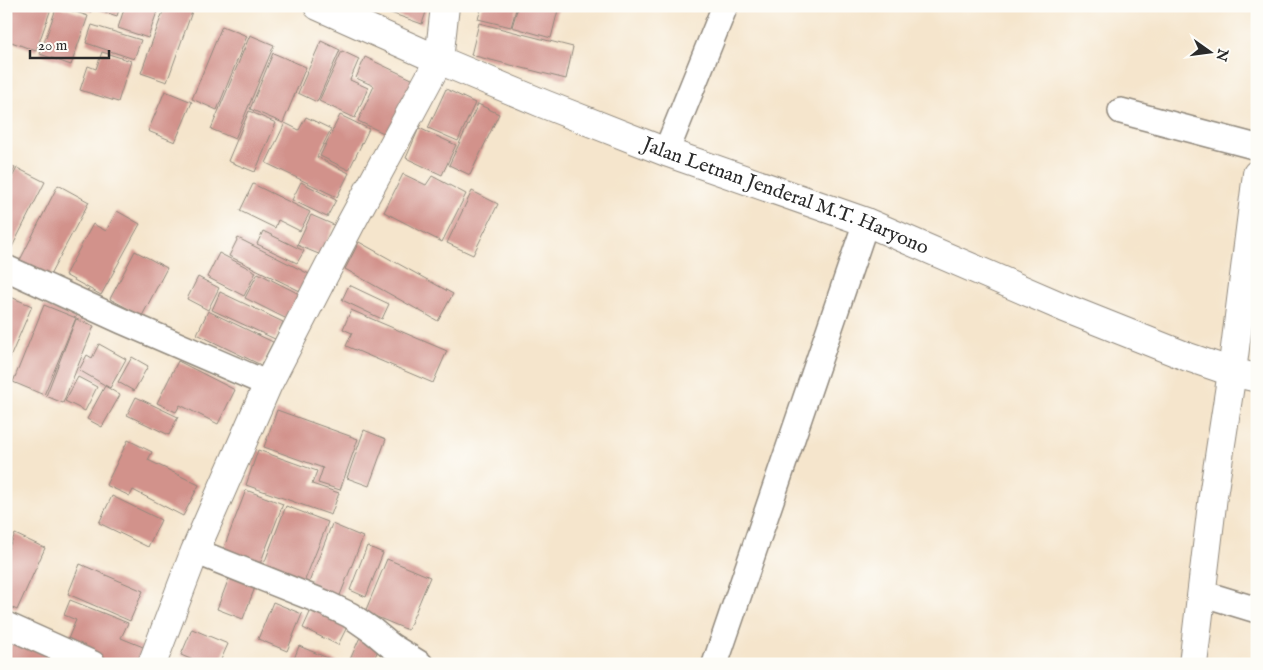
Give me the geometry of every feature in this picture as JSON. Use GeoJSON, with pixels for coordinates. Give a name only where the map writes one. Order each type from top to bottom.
{"type":"FeatureCollection","features":[{"type":"Feature","properties":{"kind":"street","name":"Jalan Letnan Jenderal M.T. Haryono"},"geometry":{"type":"LineString","coordinates":[[318,6],[544,104],[666,152],[866,222],[1065,308],[1188,357],[1244,375]]}},
{"type":"Feature","properties":{"kind":"street"},"geometry":{"type":"LineString","coordinates":[[152,664],[195,551],[268,384],[350,225],[439,60],[444,6]]}},
{"type":"Feature","properties":{"kind":"street"},"geometry":{"type":"LineString","coordinates":[[666,152],[724,6]]}},
{"type":"Feature","properties":{"kind":"street"},"geometry":{"type":"LineString","coordinates":[[1121,111],[1257,147]]}},
{"type":"Feature","properties":{"kind":"street"},"geometry":{"type":"LineString","coordinates":[[1192,664],[1213,496],[1244,375],[1257,174]]}},
{"type":"Feature","properties":{"kind":"street"},"geometry":{"type":"LineString","coordinates":[[715,664],[866,222]]}},
{"type":"Feature","properties":{"kind":"street"},"geometry":{"type":"LineString","coordinates":[[6,268],[268,384]]}},
{"type":"Feature","properties":{"kind":"street"},"geometry":{"type":"LineString","coordinates":[[195,551],[325,603],[350,615],[373,630],[391,646],[420,664]]}},
{"type":"Feature","properties":{"kind":"street"},"geometry":{"type":"LineString","coordinates":[[1201,593],[1257,610]]}},
{"type":"Feature","properties":{"kind":"street"},"geometry":{"type":"LineString","coordinates":[[6,625],[93,664]]}},
{"type":"Feature","properties":{"kind":"building"},"geometry":{"type":"Polygon","coordinates":[[[14,6],[52,6],[36,51],[6,40],[6,28],[14,6]]]}},
{"type":"Feature","properties":{"kind":"building"},"geometry":{"type":"Polygon","coordinates":[[[57,6],[88,16],[71,65],[40,54],[57,6]]]}},
{"type":"Feature","properties":{"kind":"building"},"geometry":{"type":"Polygon","coordinates":[[[74,6],[93,6],[91,12],[74,6]]]}},
{"type":"Feature","properties":{"kind":"building"},"geometry":{"type":"Polygon","coordinates":[[[97,6],[120,6],[117,16],[96,9],[97,6]]]}},
{"type":"Feature","properties":{"kind":"building"},"geometry":{"type":"Polygon","coordinates":[[[125,6],[159,6],[148,38],[118,28],[125,6]]]}},
{"type":"Feature","properties":{"kind":"building"},"geometry":{"type":"Polygon","coordinates":[[[165,6],[194,6],[167,82],[141,73],[165,6]]]}},
{"type":"Feature","properties":{"kind":"building"},"geometry":{"type":"Polygon","coordinates":[[[371,6],[428,6],[422,24],[371,6]]]}},
{"type":"Feature","properties":{"kind":"building"},"geometry":{"type":"Polygon","coordinates":[[[482,6],[517,6],[511,27],[478,19],[482,6]]]}},
{"type":"Feature","properties":{"kind":"building"},"geometry":{"type":"Polygon","coordinates":[[[518,6],[559,6],[551,38],[512,27],[518,6]]]}},
{"type":"Feature","properties":{"kind":"building"},"geometry":{"type":"Polygon","coordinates":[[[479,23],[573,47],[566,79],[471,55],[479,23]]]}},
{"type":"Feature","properties":{"kind":"building"},"geometry":{"type":"Polygon","coordinates":[[[92,25],[141,40],[134,59],[86,43],[92,25]]]}},
{"type":"Feature","properties":{"kind":"building"},"geometry":{"type":"Polygon","coordinates":[[[222,26],[247,36],[217,110],[192,99],[222,26]]]}},
{"type":"Feature","properties":{"kind":"building"},"geometry":{"type":"Polygon","coordinates":[[[250,35],[274,45],[235,139],[211,129],[250,35]]]}},
{"type":"Feature","properties":{"kind":"building"},"geometry":{"type":"Polygon","coordinates":[[[321,41],[340,50],[317,102],[298,93],[321,41]]]}},
{"type":"Feature","properties":{"kind":"building"},"geometry":{"type":"Polygon","coordinates":[[[6,46],[11,48],[6,59],[6,46]]]}},
{"type":"Feature","properties":{"kind":"building"},"geometry":{"type":"Polygon","coordinates":[[[342,51],[359,59],[350,80],[368,88],[355,118],[319,101],[342,51]]]}},
{"type":"Feature","properties":{"kind":"building"},"geometry":{"type":"Polygon","coordinates":[[[102,52],[131,61],[118,102],[80,90],[88,66],[96,69],[102,52]]]}},
{"type":"Feature","properties":{"kind":"building"},"geometry":{"type":"Polygon","coordinates":[[[273,53],[306,67],[283,123],[250,109],[273,53]]]}},
{"type":"Feature","properties":{"kind":"building"},"geometry":{"type":"Polygon","coordinates":[[[365,57],[416,81],[390,136],[358,121],[374,86],[356,78],[365,57]]]}},
{"type":"Feature","properties":{"kind":"building"},"geometry":{"type":"Polygon","coordinates":[[[446,89],[475,103],[458,141],[428,128],[446,89]]]}},
{"type":"Feature","properties":{"kind":"building"},"geometry":{"type":"Polygon","coordinates":[[[165,91],[192,102],[175,142],[148,131],[165,91]]]}},
{"type":"Feature","properties":{"kind":"building"},"geometry":{"type":"Polygon","coordinates":[[[478,104],[499,114],[470,175],[449,165],[478,104]]]}},
{"type":"Feature","properties":{"kind":"building"},"geometry":{"type":"Polygon","coordinates":[[[249,111],[276,123],[255,172],[228,161],[249,111]]]}},
{"type":"Feature","properties":{"kind":"building"},"geometry":{"type":"Polygon","coordinates":[[[340,115],[369,129],[349,170],[320,156],[340,115]]]}},
{"type":"Feature","properties":{"kind":"building"},"geometry":{"type":"Polygon","coordinates":[[[306,117],[331,129],[317,157],[349,173],[337,197],[266,163],[285,123],[299,130],[306,117]]]}},
{"type":"Feature","properties":{"kind":"building"},"geometry":{"type":"Polygon","coordinates":[[[419,128],[456,145],[442,175],[406,158],[419,128]]]}},
{"type":"Feature","properties":{"kind":"building"},"geometry":{"type":"Polygon","coordinates":[[[6,163],[15,168],[6,185],[6,163]]]}},
{"type":"Feature","properties":{"kind":"building"},"geometry":{"type":"Polygon","coordinates":[[[17,168],[45,182],[11,249],[6,247],[6,189],[17,168]]]}},
{"type":"Feature","properties":{"kind":"building"},"geometry":{"type":"Polygon","coordinates":[[[403,174],[426,185],[432,176],[466,194],[442,242],[384,212],[403,174]]]}},
{"type":"Feature","properties":{"kind":"building"},"geometry":{"type":"Polygon","coordinates":[[[301,182],[336,200],[327,217],[292,200],[301,182]]]}},
{"type":"Feature","properties":{"kind":"building"},"geometry":{"type":"Polygon","coordinates":[[[253,184],[310,212],[300,231],[278,220],[275,228],[240,211],[253,184]]]}},
{"type":"Feature","properties":{"kind":"building"},"geometry":{"type":"Polygon","coordinates":[[[58,185],[89,202],[49,277],[19,262],[58,185]]]}},
{"type":"Feature","properties":{"kind":"building"},"geometry":{"type":"Polygon","coordinates":[[[472,191],[498,204],[473,255],[447,243],[472,191]]]}},
{"type":"Feature","properties":{"kind":"building"},"geometry":{"type":"Polygon","coordinates":[[[117,211],[140,224],[101,295],[65,275],[93,224],[106,231],[117,211]]]}},
{"type":"Feature","properties":{"kind":"building"},"geometry":{"type":"Polygon","coordinates":[[[311,215],[334,225],[321,255],[297,245],[311,215]]]}},
{"type":"Feature","properties":{"kind":"building"},"geometry":{"type":"Polygon","coordinates":[[[263,231],[304,251],[297,263],[257,244],[263,231]]]}},
{"type":"Feature","properties":{"kind":"building"},"geometry":{"type":"Polygon","coordinates":[[[238,238],[311,275],[302,292],[229,256],[238,238]]]}},
{"type":"Feature","properties":{"kind":"building"},"geometry":{"type":"Polygon","coordinates":[[[359,242],[453,294],[438,321],[345,269],[359,242]]]}},
{"type":"Feature","properties":{"kind":"building"},"geometry":{"type":"Polygon","coordinates":[[[135,251],[167,268],[142,316],[110,299],[135,251]]]}},
{"type":"Feature","properties":{"kind":"building"},"geometry":{"type":"Polygon","coordinates":[[[219,253],[256,272],[244,296],[207,277],[219,253]]]}},
{"type":"Feature","properties":{"kind":"building"},"geometry":{"type":"Polygon","coordinates":[[[258,273],[301,295],[289,320],[245,298],[258,273]]]}},
{"type":"Feature","properties":{"kind":"building"},"geometry":{"type":"Polygon","coordinates":[[[198,277],[219,288],[208,310],[187,299],[198,277]]]}},
{"type":"Feature","properties":{"kind":"building"},"geometry":{"type":"Polygon","coordinates":[[[349,285],[389,304],[382,319],[342,300],[349,285]]]}},
{"type":"Feature","properties":{"kind":"building"},"geometry":{"type":"Polygon","coordinates":[[[220,292],[283,322],[275,339],[212,310],[220,292]]]}},
{"type":"Feature","properties":{"kind":"building"},"geometry":{"type":"Polygon","coordinates":[[[6,295],[32,306],[6,367],[6,295]]]}},
{"type":"Feature","properties":{"kind":"building"},"geometry":{"type":"Polygon","coordinates":[[[44,305],[76,318],[44,395],[13,382],[44,305]]]}},
{"type":"Feature","properties":{"kind":"building"},"geometry":{"type":"Polygon","coordinates":[[[351,310],[447,351],[433,383],[346,346],[352,333],[343,329],[351,310]]]}},
{"type":"Feature","properties":{"kind":"building"},"geometry":{"type":"Polygon","coordinates":[[[208,311],[273,342],[261,365],[197,334],[208,311]]]}},
{"type":"Feature","properties":{"kind":"building"},"geometry":{"type":"Polygon","coordinates":[[[76,319],[94,326],[63,403],[46,396],[76,319]]]}},
{"type":"Feature","properties":{"kind":"building"},"geometry":{"type":"Polygon","coordinates":[[[99,344],[126,359],[110,388],[79,370],[87,355],[92,358],[99,344]]]}},
{"type":"Feature","properties":{"kind":"building"},"geometry":{"type":"Polygon","coordinates":[[[132,357],[148,366],[134,391],[118,382],[132,357]]]}},
{"type":"Feature","properties":{"kind":"building"},"geometry":{"type":"Polygon","coordinates":[[[178,361],[235,390],[218,424],[180,405],[176,412],[157,403],[178,361]]]}},
{"type":"Feature","properties":{"kind":"building"},"geometry":{"type":"Polygon","coordinates":[[[78,377],[97,387],[85,411],[65,401],[78,377]]]}},
{"type":"Feature","properties":{"kind":"building"},"geometry":{"type":"Polygon","coordinates":[[[105,386],[120,395],[102,427],[87,419],[105,386]]]}},
{"type":"Feature","properties":{"kind":"building"},"geometry":{"type":"Polygon","coordinates":[[[136,397],[178,417],[169,435],[127,415],[136,397]]]}},
{"type":"Feature","properties":{"kind":"building"},"geometry":{"type":"Polygon","coordinates":[[[277,410],[358,439],[340,490],[318,483],[323,468],[264,447],[277,410]]]}},
{"type":"Feature","properties":{"kind":"building"},"geometry":{"type":"Polygon","coordinates":[[[364,430],[386,439],[369,486],[347,478],[364,430]]]}},
{"type":"Feature","properties":{"kind":"building"},"geometry":{"type":"Polygon","coordinates":[[[128,440],[152,452],[148,460],[199,485],[183,516],[133,490],[130,496],[106,485],[128,440]]]}},
{"type":"Feature","properties":{"kind":"building"},"geometry":{"type":"Polygon","coordinates":[[[258,450],[317,471],[312,484],[339,493],[331,515],[246,485],[258,450]]]}},
{"type":"Feature","properties":{"kind":"building"},"geometry":{"type":"Polygon","coordinates":[[[246,490],[283,504],[258,569],[221,555],[246,490]]]}},
{"type":"Feature","properties":{"kind":"building"},"geometry":{"type":"Polygon","coordinates":[[[112,496],[161,520],[148,547],[99,523],[112,496]]]}},
{"type":"Feature","properties":{"kind":"building"},"geometry":{"type":"Polygon","coordinates":[[[286,506],[328,522],[303,585],[262,569],[286,506]]]}},
{"type":"Feature","properties":{"kind":"building"},"geometry":{"type":"Polygon","coordinates":[[[332,524],[363,537],[337,603],[306,590],[332,524]]]}},
{"type":"Feature","properties":{"kind":"building"},"geometry":{"type":"Polygon","coordinates":[[[15,534],[45,548],[17,610],[6,605],[6,553],[15,534]]]}},
{"type":"Feature","properties":{"kind":"building"},"geometry":{"type":"Polygon","coordinates":[[[367,546],[383,553],[366,597],[350,590],[367,546]]]}},
{"type":"Feature","properties":{"kind":"building"},"geometry":{"type":"Polygon","coordinates":[[[387,559],[430,577],[408,630],[365,612],[387,559]]]}},
{"type":"Feature","properties":{"kind":"building"},"geometry":{"type":"Polygon","coordinates":[[[80,564],[143,591],[130,621],[68,594],[80,564]]]}},
{"type":"Feature","properties":{"kind":"building"},"geometry":{"type":"Polygon","coordinates":[[[231,573],[257,582],[243,619],[217,609],[231,573]]]}},
{"type":"Feature","properties":{"kind":"building"},"geometry":{"type":"Polygon","coordinates":[[[70,600],[128,623],[121,638],[148,649],[142,664],[108,664],[65,646],[76,620],[64,615],[70,600]]]}},
{"type":"Feature","properties":{"kind":"building"},"geometry":{"type":"Polygon","coordinates":[[[273,602],[302,614],[287,651],[258,639],[273,602]]]}},
{"type":"Feature","properties":{"kind":"building"},"geometry":{"type":"Polygon","coordinates":[[[313,606],[349,623],[338,645],[303,628],[313,606]]]}},
{"type":"Feature","properties":{"kind":"building"},"geometry":{"type":"Polygon","coordinates":[[[192,629],[228,644],[219,664],[202,664],[181,655],[192,629]]]}},
{"type":"Feature","properties":{"kind":"building"},"geometry":{"type":"Polygon","coordinates":[[[361,635],[381,643],[372,664],[348,664],[361,635]]]}},
{"type":"Feature","properties":{"kind":"building"},"geometry":{"type":"Polygon","coordinates":[[[15,637],[73,664],[6,664],[6,655],[15,637]]]}},
{"type":"Feature","properties":{"kind":"building"},"geometry":{"type":"Polygon","coordinates":[[[299,646],[342,664],[292,664],[299,646]]]}}]}
